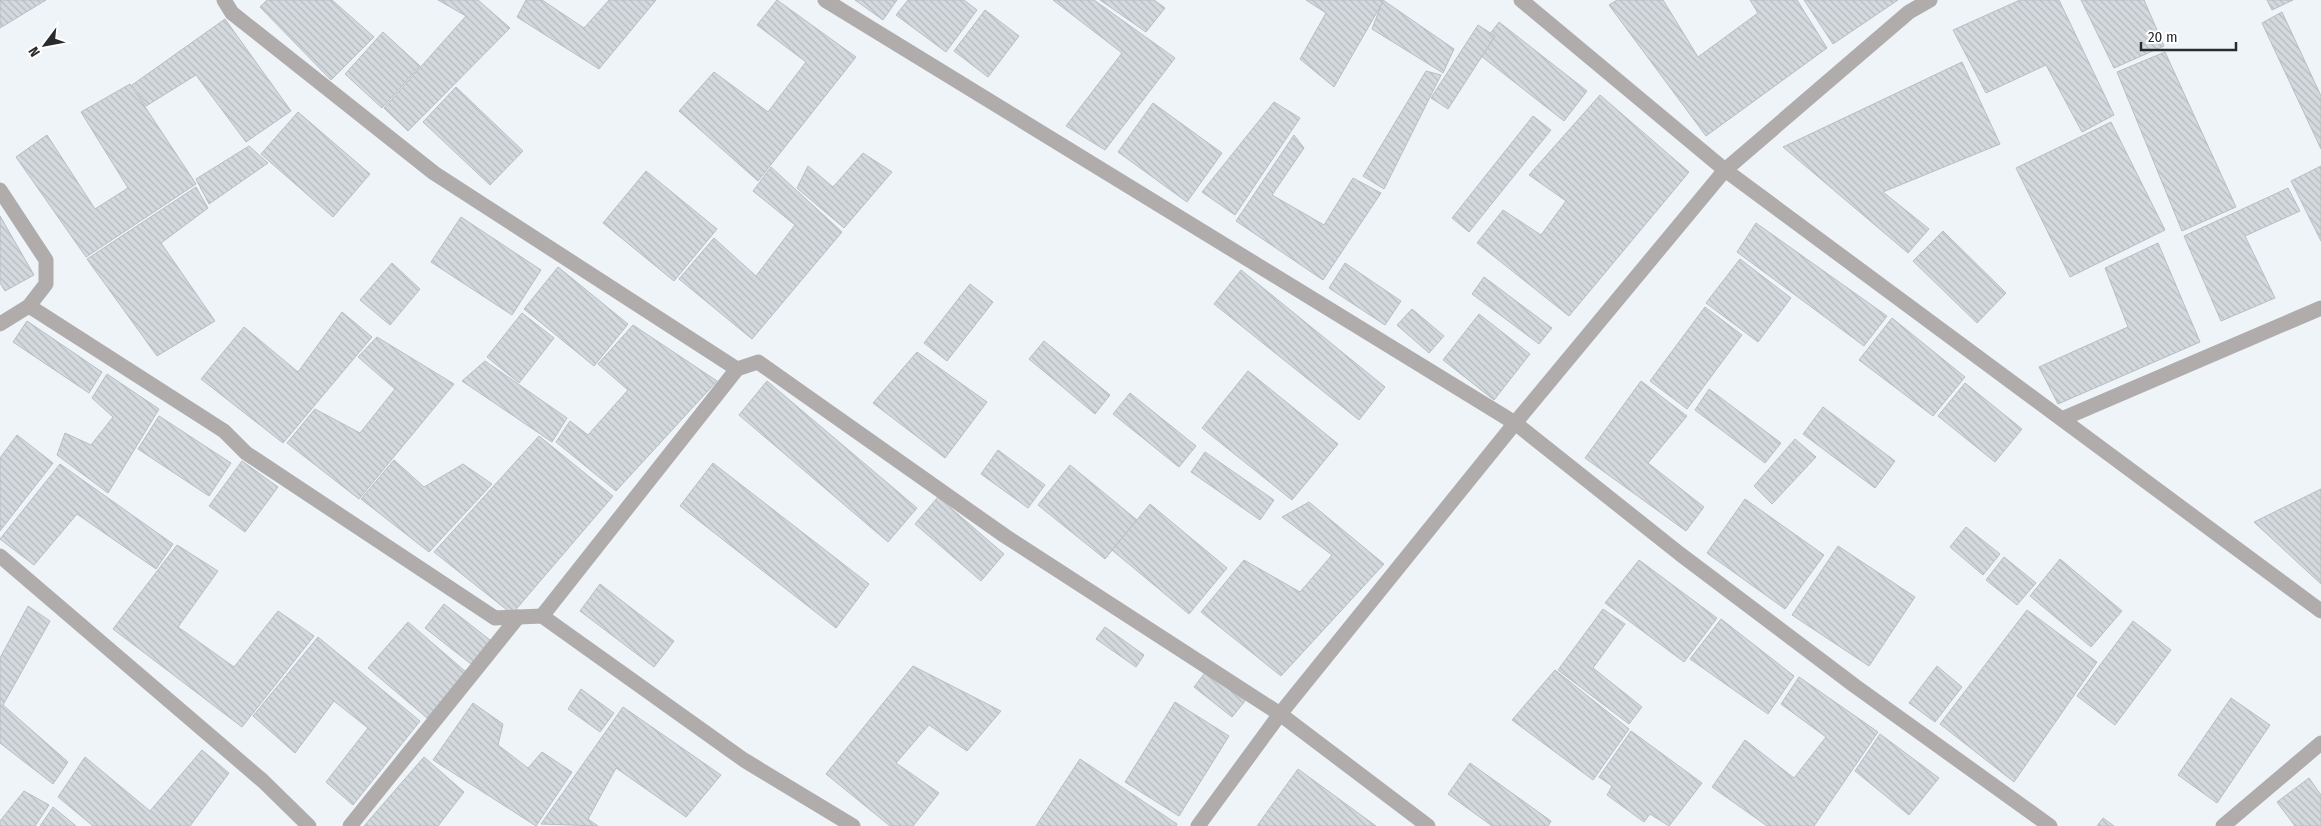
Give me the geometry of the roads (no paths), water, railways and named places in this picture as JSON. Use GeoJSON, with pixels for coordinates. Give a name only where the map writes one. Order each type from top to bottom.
{"type":"FeatureCollection","features":[{"type":"Feature","properties":{"kind":"street"},"geometry":{"type":"LineString","coordinates":[[224,0],[232,13],[434,173],[737,369]]}},
{"type":"Feature","properties":{"kind":"street"},"geometry":{"type":"LineString","coordinates":[[825,0],[1515,423],[1680,554],[1855,686],[2050,826]]}},
{"type":"Feature","properties":{"kind":"street"},"geometry":{"type":"LineString","coordinates":[[1521,0],[1725,170],[2321,610]]}},
{"type":"Feature","properties":{"kind":"street"},"geometry":{"type":"LineString","coordinates":[[1198,826],[1280,714],[1515,423],[1725,170],[1909,12],[1930,0]]}},
{"type":"Feature","properties":{"kind":"street"},"geometry":{"type":"LineString","coordinates":[[0,190],[46,260],[46,284],[29,306],[0,324]]}},
{"type":"Feature","properties":{"kind":"street"},"geometry":{"type":"LineString","coordinates":[[29,306],[224,431],[246,453],[495,618],[542,616],[744,760],[853,826]]}},
{"type":"Feature","properties":{"kind":"street"},"geometry":{"type":"LineString","coordinates":[[2062,419],[2321,308]]}},
{"type":"Feature","properties":{"kind":"street"},"geometry":{"type":"LineString","coordinates":[[542,616],[737,369],[758,362],[1005,536],[1280,714],[1428,826]]}},
{"type":"Feature","properties":{"kind":"street"},"geometry":{"type":"LineString","coordinates":[[0,556],[263,781],[310,826]]}},
{"type":"Feature","properties":{"kind":"street"},"geometry":{"type":"LineString","coordinates":[[350,826],[518,617]]}},
{"type":"Feature","properties":{"kind":"street"},"geometry":{"type":"LineString","coordinates":[[2223,826],[2321,743]]}}]}
